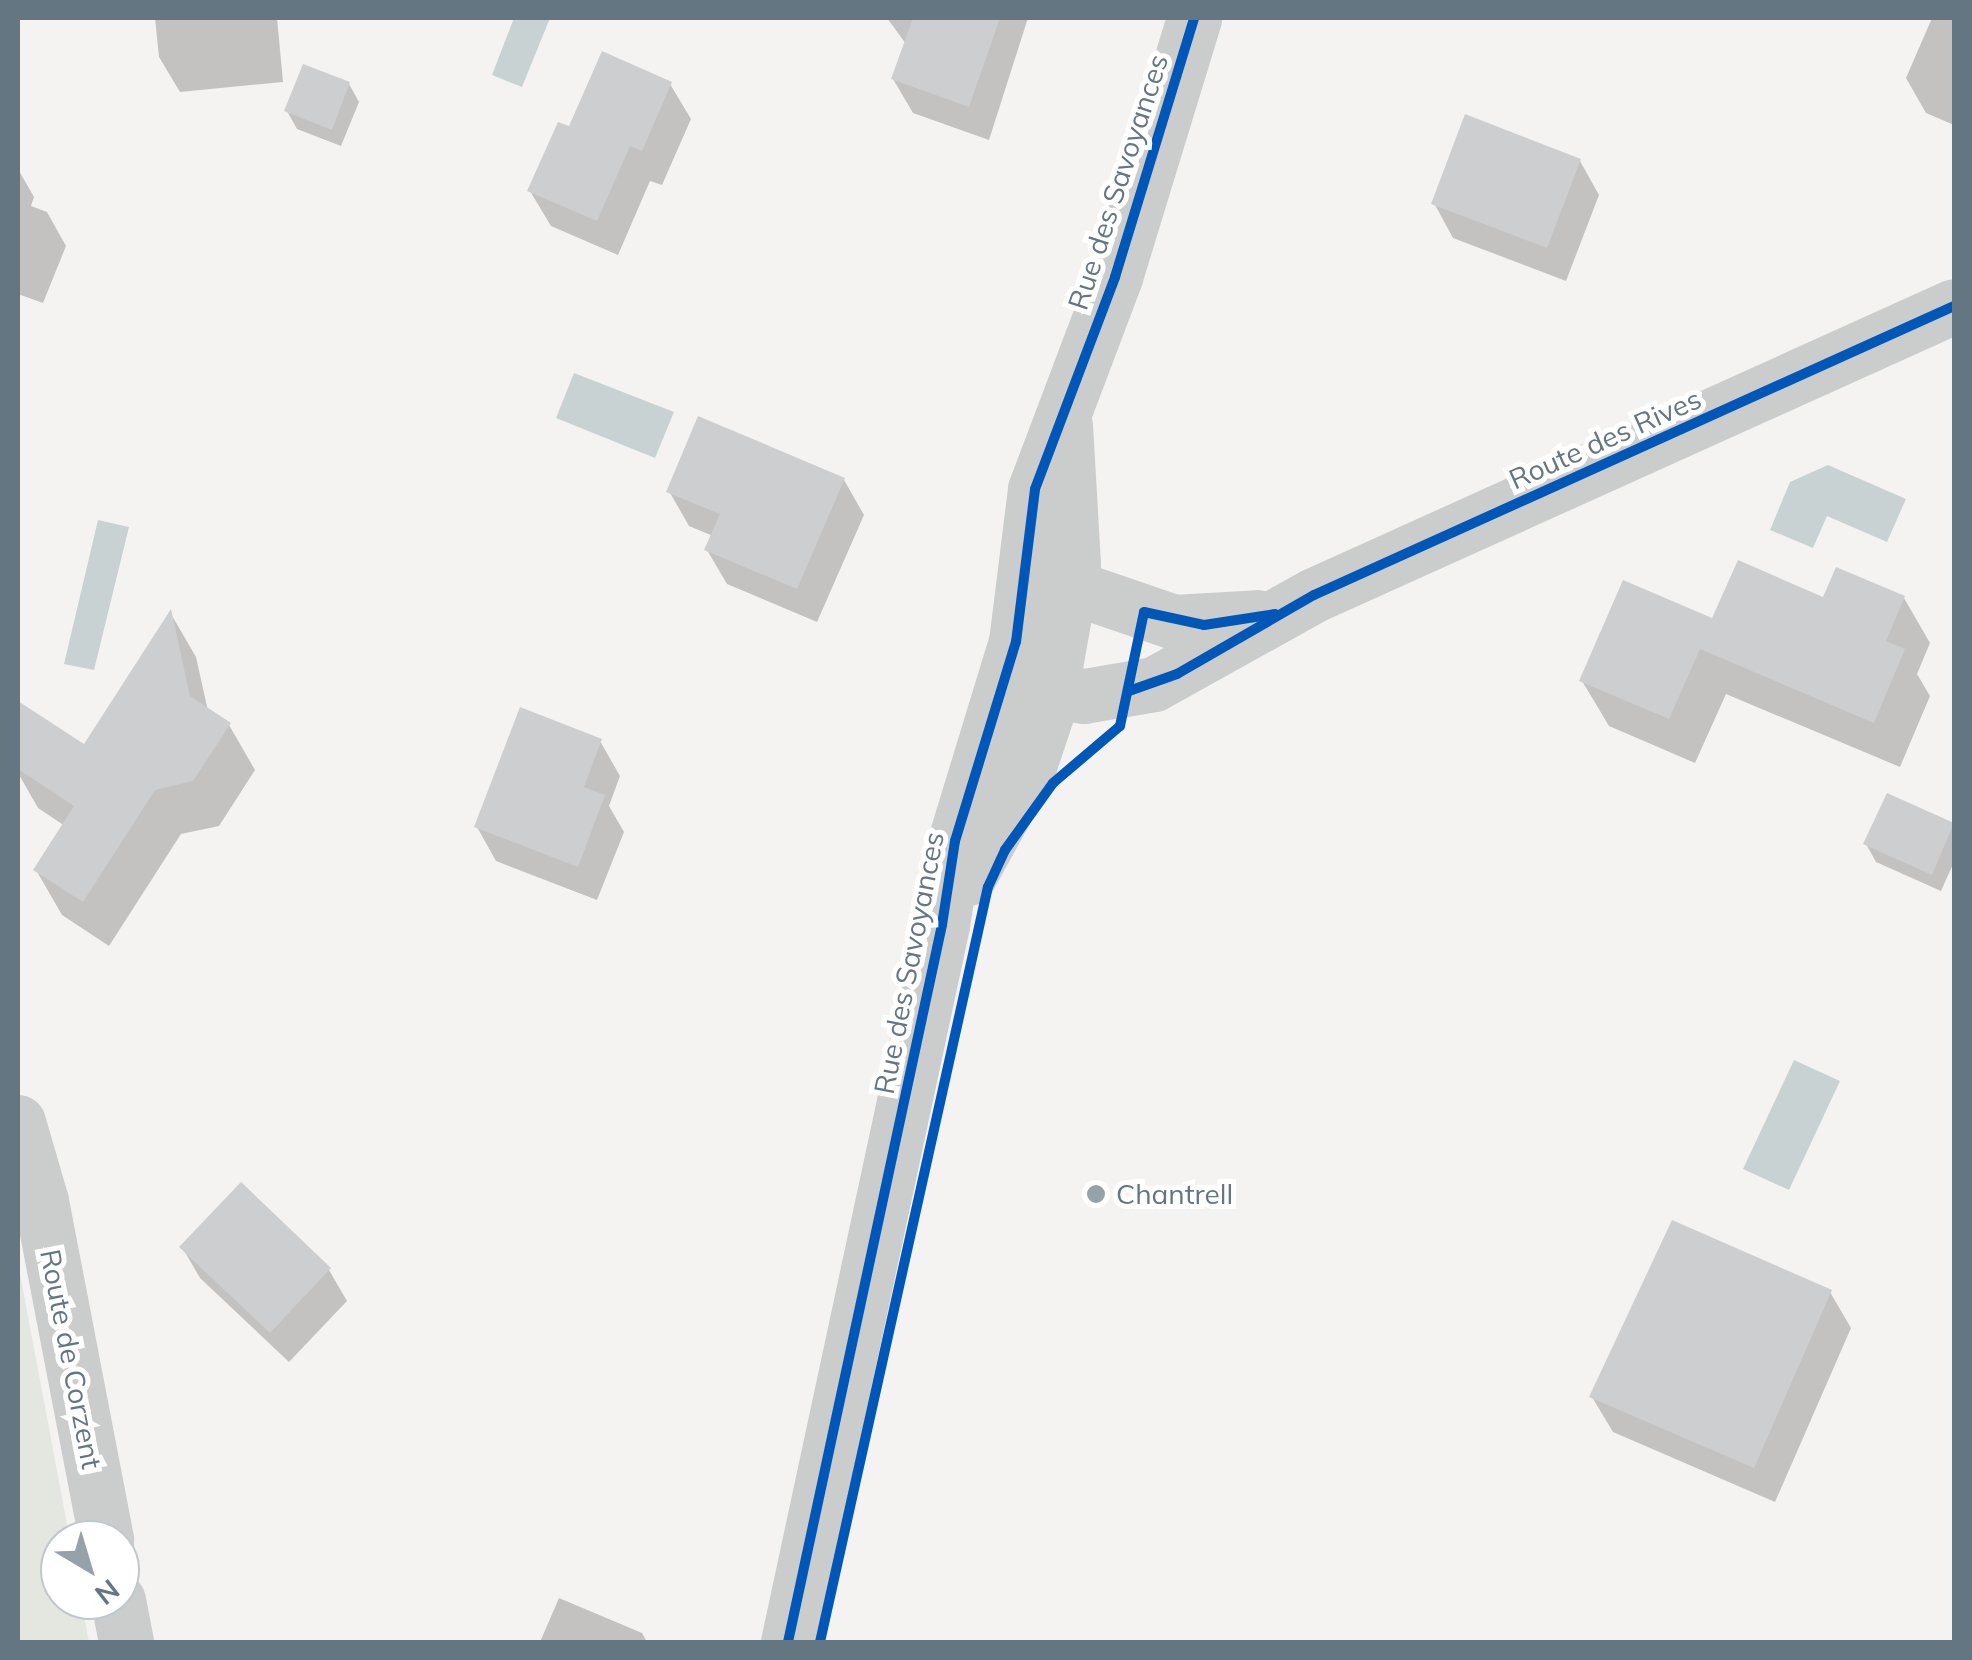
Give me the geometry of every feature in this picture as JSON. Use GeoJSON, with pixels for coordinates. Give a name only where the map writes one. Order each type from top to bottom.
{"type":"FeatureCollection","features":[{"type":"Feature","properties":{"kind":"street","name":"Rue des Savoyances"},"geometry":{"type":"LineString","coordinates":[[788,1642],[942,925],[955,841],[1027,689],[1047,579],[1035,489],[1064,422],[1194,18]]}},
{"type":"Feature","properties":{"kind":"street","name":"Route des Rives"},"geometry":{"type":"LineString","coordinates":[[1027,689],[1104,694],[1154,684],[1275,614],[1954,306]]}},
{"type":"Feature","properties":{"kind":"street","name":"Route des Rives"},"geometry":{"type":"LineString","coordinates":[[1047,579],[1189,624],[1275,614]]}},
{"type":"Feature","properties":{"kind":"street","name":"Route de Corzent"},"geometry":{"type":"LineString","coordinates":[[18,1122],[40,1200],[102,1520]]}},
{"type":"Feature","properties":{"kind":"shaded area"},"geometry":{"type":"Polygon","coordinates":[[[514,18],[550,18],[522,87],[492,75],[514,18]]]}},
{"type":"Feature","properties":{"kind":"shaded area"},"geometry":{"type":"Polygon","coordinates":[[[574,373],[674,412],[655,458],[556,418],[574,373]]]}},
{"type":"Feature","properties":{"kind":"shaded area"},"geometry":{"type":"Polygon","coordinates":[[[1828,465],[1906,499],[1887,542],[1827,516],[1813,548],[1770,530],[1790,482],[1828,465]]]}},
{"type":"Feature","properties":{"kind":"shaded area"},"geometry":{"type":"Polygon","coordinates":[[[98,520],[129,527],[94,670],[64,664],[98,520]]]}},
{"type":"Feature","properties":{"kind":"shaded area"},"geometry":{"type":"Polygon","coordinates":[[[1794,1060],[1840,1081],[1789,1190],[1743,1169],[1794,1060]]]}},
{"type":"Feature","properties":{"kind":"shaded area"},"geometry":{"type":"Polygon","coordinates":[[[18,1263],[66,1520],[40,1520],[40,1620],[85,1620],[89,1642],[18,1642],[18,1263]]]}},
{"type":"Feature","properties":{"kind":"building"},"geometry":{"type":"Polygon","coordinates":[[[913,18],[1000,18],[969,107],[891,79],[913,18]]]}},
{"type":"Feature","properties":{"kind":"building"},"geometry":{"type":"Polygon","coordinates":[[[602,51],[672,82],[642,151],[630,146],[597,221],[527,191],[558,122],[569,126],[602,51]]]}},
{"type":"Feature","properties":{"kind":"building"},"geometry":{"type":"Polygon","coordinates":[[[303,64],[350,82],[332,130],[284,111],[303,64]]]}},
{"type":"Feature","properties":{"kind":"building"},"geometry":{"type":"Polygon","coordinates":[[[1465,114],[1581,159],[1547,248],[1431,204],[1465,114]]]}},
{"type":"Feature","properties":{"kind":"building"},"geometry":{"type":"Polygon","coordinates":[[[698,416],[845,478],[797,589],[704,550],[720,514],[666,492],[698,416]]]}},
{"type":"Feature","properties":{"kind":"building"},"geometry":{"type":"Polygon","coordinates":[[[1738,560],[1823,597],[1836,567],[1905,596],[1886,641],[1905,649],[1874,723],[1700,649],[1669,719],[1579,681],[1623,580],[1712,618],[1738,560]]]}},
{"type":"Feature","properties":{"kind":"building"},"geometry":{"type":"Polygon","coordinates":[[[171,609],[190,696],[231,723],[193,781],[155,790],[83,902],[33,870],[74,806],[18,769],[18,701],[84,744],[171,609]]]}},
{"type":"Feature","properties":{"kind":"building"},"geometry":{"type":"Polygon","coordinates":[[[520,707],[602,739],[584,787],[605,795],[578,867],[474,827],[520,707]]]}},
{"type":"Feature","properties":{"kind":"building"},"geometry":{"type":"Polygon","coordinates":[[[1887,793],[1954,823],[1932,875],[1863,844],[1887,793]]]}},
{"type":"Feature","properties":{"kind":"building"},"geometry":{"type":"Polygon","coordinates":[[[241,1182],[331,1268],[270,1333],[179,1247],[241,1182]]]}},
{"type":"Feature","properties":{"kind":"building"},"geometry":{"type":"Polygon","coordinates":[[[1672,1220],[1832,1290],[1754,1468],[1589,1397],[1672,1220]]]}},
{"type":"Feature","properties":{"kind":"cycle path"},"geometry":{"type":"LineString","coordinates":[[788,1642],[942,925],[955,841],[1016,642],[1035,489],[1115,277],[1194,18]]}},
{"type":"Feature","properties":{"kind":"cycle path"},"geometry":{"type":"LineString","coordinates":[[1129,691],[1177,674],[1314,595],[1954,306]]}},
{"type":"Feature","properties":{"kind":"cycle path"},"geometry":{"type":"LineString","coordinates":[[820,1642],[988,887],[1005,850],[1053,783],[1120,726],[1144,612],[1204,625],[1275,614]]}},
{"type":"Feature","properties":{"kind":"place","name":"Chantrell"},"geometry":{"type":"Point","coordinates":[1096,1194]}}]}
